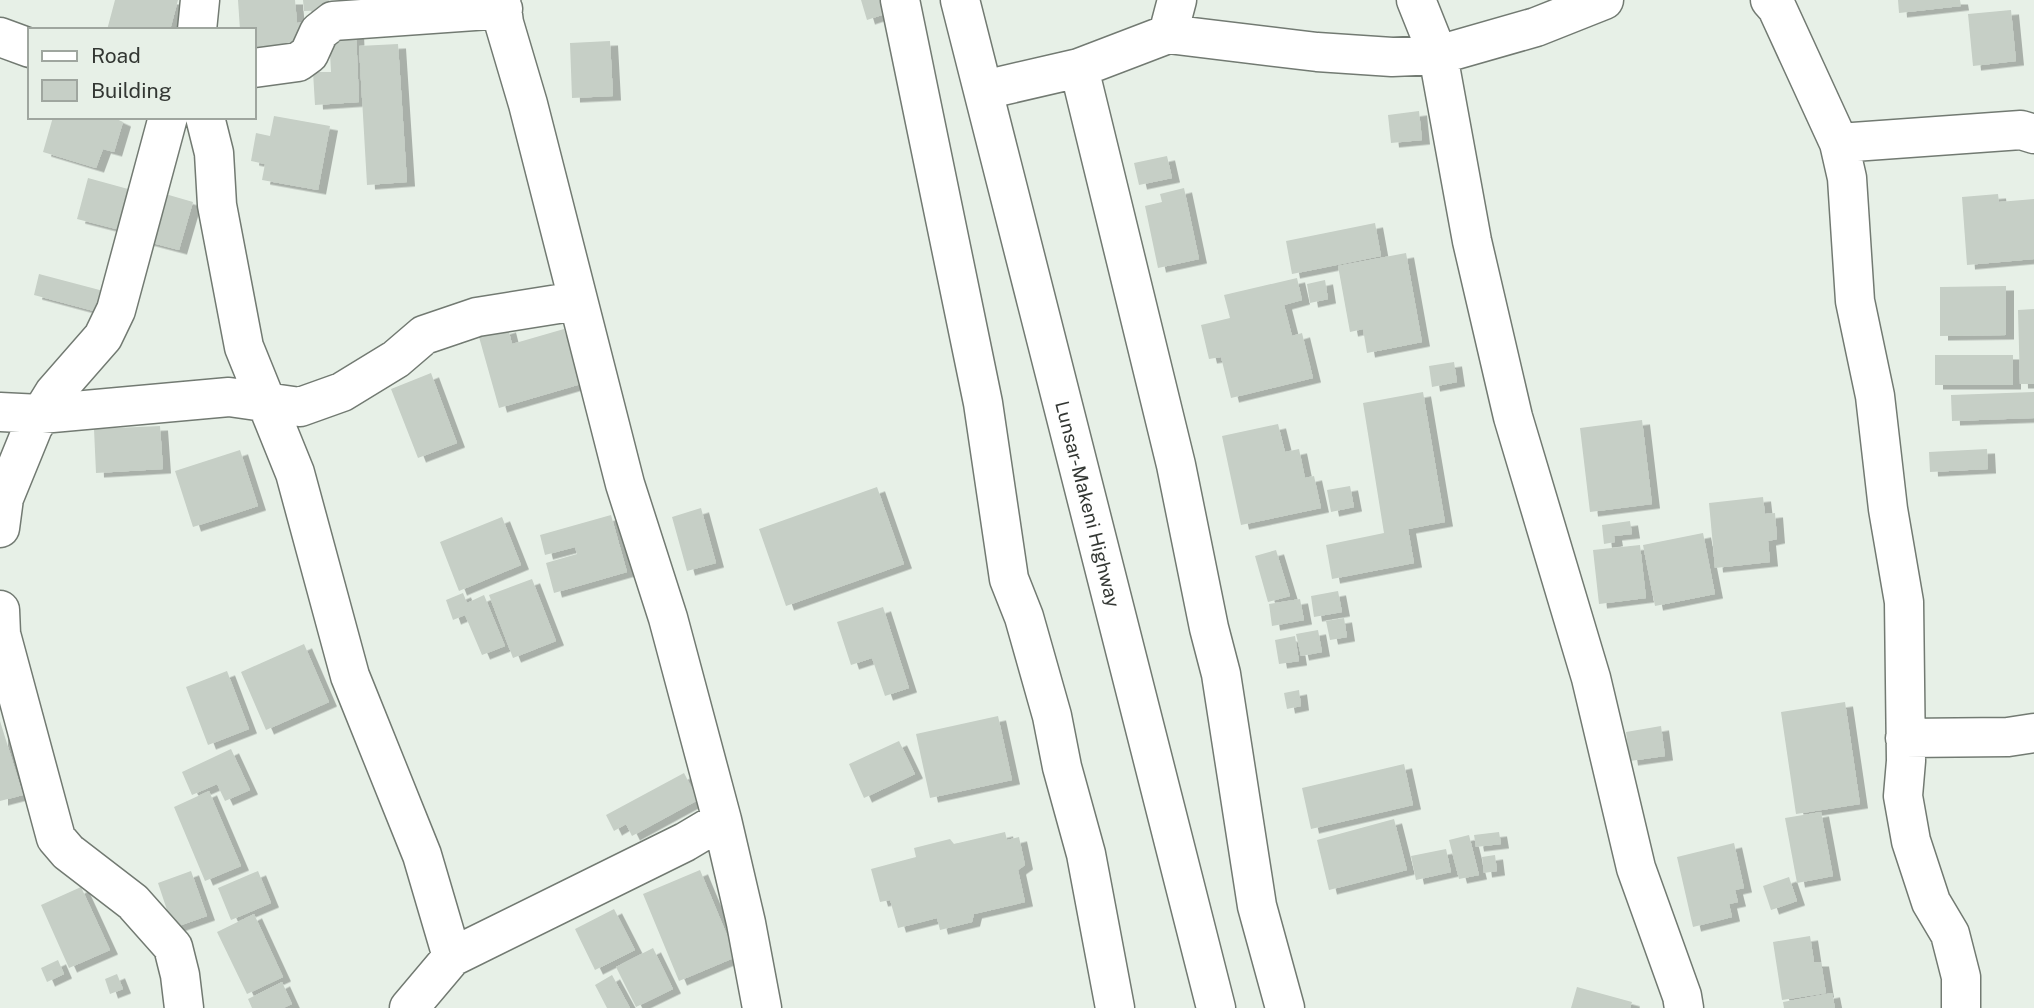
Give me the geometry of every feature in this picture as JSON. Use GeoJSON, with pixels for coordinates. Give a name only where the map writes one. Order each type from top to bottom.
{"type":"FeatureCollection","features":[{"type":"Feature","properties":{"kind":"street"},"geometry":{"type":"LineString","coordinates":[[197,28],[200,0]]}},
{"type":"Feature","properties":{"kind":"street"},"geometry":{"type":"LineString","coordinates":[[900,0],[983,403],[1009,579],[1024,617],[1052,716],[1062,767],[1086,854],[1115,1008]]}},
{"type":"Feature","properties":{"kind":"street","name":"Lunsar-Makeni Highway"},"geometry":{"type":"LineString","coordinates":[[961,0],[1216,1008]]}},
{"type":"Feature","properties":{"kind":"street"},"geometry":{"type":"LineString","coordinates":[[1416,0],[1438,55],[1472,241],[1513,417],[1591,678],[1636,868],[1684,1008]]}},
{"type":"Feature","properties":{"kind":"street"},"geometry":{"type":"LineString","coordinates":[[984,90],[1079,68],[1173,17],[1317,52],[1392,57],[1438,55],[1536,27],[1604,0]]}},
{"type":"Feature","properties":{"kind":"street"},"geometry":{"type":"LineString","coordinates":[[1770,0],[1777,8],[1839,143],[1847,178],[1855,301],[1875,396],[1888,509],[1904,602],[1903,796],[1911,841],[1931,902],[1950,934],[1961,977],[1961,1008]]}},
{"type":"Feature","properties":{"kind":"street"},"geometry":{"type":"LineString","coordinates":[[256,68],[298,62],[309,54],[319,32],[332,21],[502,4],[504,23],[528,104],[625,484],[668,618],[722,820],[762,1008]]}},
{"type":"Feature","properties":{"kind":"street"},"geometry":{"type":"LineString","coordinates":[[0,37],[28,47]]}},
{"type":"Feature","properties":{"kind":"street"},"geometry":{"type":"LineString","coordinates":[[1079,68],[1176,465],[1221,674],[1257,906],[1285,1008]]}},
{"type":"Feature","properties":{"kind":"street"},"geometry":{"type":"LineString","coordinates":[[0,528],[4,498],[33,427],[54,393],[103,337],[116,310],[167,119]]}},
{"type":"Feature","properties":{"kind":"street"},"geometry":{"type":"LineString","coordinates":[[206,119],[214,153],[217,205],[241,333],[295,473],[350,676],[422,855],[452,957]]}},
{"type":"Feature","properties":{"kind":"street"},"geometry":{"type":"LineString","coordinates":[[1839,143],[2021,130],[2034,134]]}},
{"type":"Feature","properties":{"kind":"street"},"geometry":{"type":"LineString","coordinates":[[0,412],[41,414],[229,397],[300,407],[342,393],[396,359],[424,335],[477,317],[578,301]]}},
{"type":"Feature","properties":{"kind":"street"},"geometry":{"type":"LineString","coordinates":[[0,610],[1,634],[57,838],[68,852],[133,902],[173,947],[184,1008]]}},
{"type":"Feature","properties":{"kind":"street"},"geometry":{"type":"LineString","coordinates":[[1905,738],[2008,737],[2034,733]]}},
{"type":"Feature","properties":{"kind":"street"},"geometry":{"type":"LineString","coordinates":[[409,1008],[452,957],[685,842],[722,820]]}},
{"type":"Feature","properties":{"kind":"building"},"geometry":{"type":"Polygon","coordinates":[[[115,0],[178,0],[171,28],[108,28],[115,0]]]}},
{"type":"Feature","properties":{"kind":"building"},"geometry":{"type":"Polygon","coordinates":[[[238,0],[295,0],[297,23],[307,22],[309,50],[256,55],[256,28],[240,28],[238,0]]]}},
{"type":"Feature","properties":{"kind":"building"},"geometry":{"type":"Polygon","coordinates":[[[303,0],[329,0],[330,10],[304,11],[303,0]]]}},
{"type":"Feature","properties":{"kind":"building"},"geometry":{"type":"Polygon","coordinates":[[[861,0],[891,0],[894,11],[867,20],[861,0]]]}},
{"type":"Feature","properties":{"kind":"building"},"geometry":{"type":"Polygon","coordinates":[[[1898,0],[1960,0],[1961,6],[1899,13],[1898,0]]]}},
{"type":"Feature","properties":{"kind":"building"},"geometry":{"type":"Polygon","coordinates":[[[2011,10],[2016,61],[1973,66],[1968,14],[2011,10]]]}},
{"type":"Feature","properties":{"kind":"building"},"geometry":{"type":"Polygon","coordinates":[[[356,31],[359,102],[315,105],[313,72],[331,72],[329,33],[356,31]]]}},
{"type":"Feature","properties":{"kind":"building"},"geometry":{"type":"Polygon","coordinates":[[[610,41],[613,96],[572,98],[570,43],[610,41]]]}},
{"type":"Feature","properties":{"kind":"building"},"geometry":{"type":"Polygon","coordinates":[[[398,44],[407,182],[367,185],[359,46],[398,44]]]}},
{"type":"Feature","properties":{"kind":"building"},"geometry":{"type":"Polygon","coordinates":[[[1419,111],[1422,140],[1391,143],[1388,115],[1419,111]]]}},
{"type":"Feature","properties":{"kind":"building"},"geometry":{"type":"Polygon","coordinates":[[[274,116],[330,126],[318,190],[262,180],[265,164],[251,161],[256,133],[270,136],[274,116]]]}},
{"type":"Feature","properties":{"kind":"building"},"geometry":{"type":"Polygon","coordinates":[[[52,119],[116,119],[123,122],[114,152],[103,149],[96,168],[43,152],[52,119]]]}},
{"type":"Feature","properties":{"kind":"building"},"geometry":{"type":"Polygon","coordinates":[[[1167,156],[1172,178],[1139,185],[1134,163],[1167,156]]]}},
{"type":"Feature","properties":{"kind":"building"},"geometry":{"type":"Polygon","coordinates":[[[88,178],[139,192],[128,232],[77,219],[88,178]]]}},
{"type":"Feature","properties":{"kind":"building"},"geometry":{"type":"Polygon","coordinates":[[[1184,188],[1199,259],[1158,268],[1145,206],[1162,202],[1160,194],[1184,188]]]}},
{"type":"Feature","properties":{"kind":"building"},"geometry":{"type":"Polygon","coordinates":[[[155,191],[193,202],[179,250],[141,240],[155,191]]]}},
{"type":"Feature","properties":{"kind":"building"},"geometry":{"type":"Polygon","coordinates":[[[1998,194],[1999,202],[2034,199],[2034,259],[1967,265],[1962,197],[1998,194]]]}},
{"type":"Feature","properties":{"kind":"building"},"geometry":{"type":"Polygon","coordinates":[[[1375,223],[1381,256],[1292,274],[1286,241],[1375,223]]]}},
{"type":"Feature","properties":{"kind":"building"},"geometry":{"type":"Polygon","coordinates":[[[1406,253],[1422,342],[1367,353],[1363,329],[1350,332],[1338,266],[1406,253]]]}},
{"type":"Feature","properties":{"kind":"building"},"geometry":{"type":"Polygon","coordinates":[[[39,274],[111,293],[105,314],[34,295],[39,274]]]}},
{"type":"Feature","properties":{"kind":"building"},"geometry":{"type":"Polygon","coordinates":[[[1297,278],[1302,300],[1284,305],[1292,336],[1302,333],[1313,378],[1231,398],[1221,357],[1209,359],[1201,325],[1230,318],[1224,295],[1297,278]]]}},
{"type":"Feature","properties":{"kind":"building"},"geometry":{"type":"Polygon","coordinates":[[[1325,280],[1328,299],[1310,303],[1307,284],[1325,280]]]}},
{"type":"Feature","properties":{"kind":"building"},"geometry":{"type":"Polygon","coordinates":[[[2006,286],[2006,335],[1940,336],[1940,287],[2006,286]]]}},
{"type":"Feature","properties":{"kind":"building"},"geometry":{"type":"Polygon","coordinates":[[[2034,309],[2034,384],[2020,384],[2018,310],[2034,309]]]}},
{"type":"Feature","properties":{"kind":"building"},"geometry":{"type":"Polygon","coordinates":[[[508,328],[512,344],[564,329],[581,384],[499,408],[479,337],[508,328]]]}},
{"type":"Feature","properties":{"kind":"building"},"geometry":{"type":"Polygon","coordinates":[[[1935,355],[2013,355],[2013,385],[1935,385],[1935,355]]]}},
{"type":"Feature","properties":{"kind":"building"},"geometry":{"type":"Polygon","coordinates":[[[1454,362],[1457,382],[1432,387],[1429,366],[1454,362]]]}},
{"type":"Feature","properties":{"kind":"building"},"geometry":{"type":"Polygon","coordinates":[[[431,373],[457,443],[418,458],[391,389],[431,373]]]}},
{"type":"Feature","properties":{"kind":"building"},"geometry":{"type":"Polygon","coordinates":[[[1423,392],[1445,522],[1408,529],[1414,563],[1332,579],[1326,545],[1384,533],[1363,403],[1423,392]]]}},
{"type":"Feature","properties":{"kind":"building"},"geometry":{"type":"Polygon","coordinates":[[[2034,392],[2034,418],[1952,421],[1951,395],[2034,392]]]}},
{"type":"Feature","properties":{"kind":"building"},"geometry":{"type":"Polygon","coordinates":[[[1642,420],[1652,504],[1590,512],[1580,428],[1642,420]]]}},
{"type":"Feature","properties":{"kind":"building"},"geometry":{"type":"Polygon","coordinates":[[[1278,424],[1285,452],[1299,449],[1305,478],[1314,476],[1321,508],[1241,525],[1222,436],[1278,424]]]}},
{"type":"Feature","properties":{"kind":"building"},"geometry":{"type":"Polygon","coordinates":[[[160,426],[163,469],[96,473],[94,429],[160,426]]]}},
{"type":"Feature","properties":{"kind":"building"},"geometry":{"type":"Polygon","coordinates":[[[1987,449],[1988,469],[1930,472],[1929,452],[1987,449]]]}},
{"type":"Feature","properties":{"kind":"building"},"geometry":{"type":"Polygon","coordinates":[[[240,450],[258,506],[193,527],[175,471],[240,450]]]}},
{"type":"Feature","properties":{"kind":"building"},"geometry":{"type":"Polygon","coordinates":[[[1350,486],[1354,507],[1331,512],[1327,490],[1350,486]]]}},
{"type":"Feature","properties":{"kind":"building"},"geometry":{"type":"Polygon","coordinates":[[[877,487],[904,564],[786,606],[759,529],[877,487]]]}},
{"type":"Feature","properties":{"kind":"building"},"geometry":{"type":"Polygon","coordinates":[[[1763,497],[1765,514],[1775,513],[1777,539],[1768,541],[1770,562],[1715,568],[1709,503],[1763,497]]]}},
{"type":"Feature","properties":{"kind":"building"},"geometry":{"type":"Polygon","coordinates":[[[701,508],[716,563],[687,571],[672,517],[701,508]]]}},
{"type":"Feature","properties":{"kind":"building"},"geometry":{"type":"Polygon","coordinates":[[[611,515],[627,572],[554,593],[546,563],[577,554],[575,547],[545,555],[540,535],[611,515]]]}},
{"type":"Feature","properties":{"kind":"building"},"geometry":{"type":"Polygon","coordinates":[[[502,517],[521,565],[459,591],[440,542],[502,517]]]}},
{"type":"Feature","properties":{"kind":"building"},"geometry":{"type":"Polygon","coordinates":[[[1630,521],[1632,534],[1614,536],[1615,542],[1604,544],[1602,525],[1630,521]]]}},
{"type":"Feature","properties":{"kind":"building"},"geometry":{"type":"Polygon","coordinates":[[[1703,533],[1715,594],[1655,606],[1643,545],[1703,533]]]}},
{"type":"Feature","properties":{"kind":"building"},"geometry":{"type":"Polygon","coordinates":[[[1640,545],[1646,598],[1599,604],[1593,550],[1640,545]]]}},
{"type":"Feature","properties":{"kind":"building"},"geometry":{"type":"Polygon","coordinates":[[[1276,550],[1290,596],[1268,602],[1255,556],[1276,550]]]}},
{"type":"Feature","properties":{"kind":"building"},"geometry":{"type":"Polygon","coordinates":[[[532,579],[556,641],[513,658],[489,595],[532,579]]]}},
{"type":"Feature","properties":{"kind":"building"},"geometry":{"type":"Polygon","coordinates":[[[1338,591],[1342,612],[1314,617],[1311,596],[1338,591]]]}},
{"type":"Feature","properties":{"kind":"building"},"geometry":{"type":"Polygon","coordinates":[[[463,593],[467,603],[484,595],[505,646],[482,655],[465,615],[453,620],[446,600],[463,593]]]}},
{"type":"Feature","properties":{"kind":"building"},"geometry":{"type":"Polygon","coordinates":[[[1300,599],[1304,620],[1272,626],[1269,604],[1300,599]]]}},
{"type":"Feature","properties":{"kind":"building"},"geometry":{"type":"Polygon","coordinates":[[[883,607],[909,688],[885,696],[872,658],[851,665],[837,622],[883,607]]]}},
{"type":"Feature","properties":{"kind":"building"},"geometry":{"type":"Polygon","coordinates":[[[1344,618],[1347,637],[1330,640],[1326,621],[1344,618]]]}},
{"type":"Feature","properties":{"kind":"building"},"geometry":{"type":"Polygon","coordinates":[[[1318,630],[1322,652],[1301,656],[1296,634],[1318,630]]]}},
{"type":"Feature","properties":{"kind":"building"},"geometry":{"type":"Polygon","coordinates":[[[1295,636],[1299,661],[1279,664],[1275,640],[1295,636]]]}},
{"type":"Feature","properties":{"kind":"building"},"geometry":{"type":"Polygon","coordinates":[[[304,644],[329,702],[266,730],[241,672],[304,644]]]}},
{"type":"Feature","properties":{"kind":"building"},"geometry":{"type":"Polygon","coordinates":[[[227,671],[249,729],[208,745],[186,687],[227,671]]]}},
{"type":"Feature","properties":{"kind":"building"},"geometry":{"type":"Polygon","coordinates":[[[1299,690],[1301,706],[1287,709],[1284,693],[1299,690]]]}},
{"type":"Feature","properties":{"kind":"building"},"geometry":{"type":"Polygon","coordinates":[[[1845,702],[1860,804],[1796,814],[1781,712],[1845,702]]]}},
{"type":"Feature","properties":{"kind":"building"},"geometry":{"type":"Polygon","coordinates":[[[998,716],[1012,780],[930,798],[916,734],[998,716]]]}},
{"type":"Feature","properties":{"kind":"building"},"geometry":{"type":"Polygon","coordinates":[[[0,721],[23,795],[0,801],[0,721]]]}},
{"type":"Feature","properties":{"kind":"building"},"geometry":{"type":"Polygon","coordinates":[[[1661,726],[1665,756],[1630,761],[1626,732],[1661,726]]]}},
{"type":"Feature","properties":{"kind":"building"},"geometry":{"type":"Polygon","coordinates":[[[899,741],[915,774],[864,798],[849,764],[899,741]]]}},
{"type":"Feature","properties":{"kind":"building"},"geometry":{"type":"Polygon","coordinates":[[[231,749],[250,790],[225,801],[217,784],[192,795],[182,772],[231,749]]]}},
{"type":"Feature","properties":{"kind":"building"},"geometry":{"type":"Polygon","coordinates":[[[1404,764],[1413,805],[1311,829],[1302,788],[1404,764]]]}},
{"type":"Feature","properties":{"kind":"building"},"geometry":{"type":"Polygon","coordinates":[[[684,773],[698,800],[632,836],[626,824],[614,831],[606,815],[684,773]]]}},
{"type":"Feature","properties":{"kind":"building"},"geometry":{"type":"Polygon","coordinates":[[[209,791],[241,866],[205,881],[174,807],[209,791]]]}},
{"type":"Feature","properties":{"kind":"building"},"geometry":{"type":"Polygon","coordinates":[[[1821,812],[1833,876],[1797,883],[1785,818],[1821,812]]]}},
{"type":"Feature","properties":{"kind":"building"},"geometry":{"type":"Polygon","coordinates":[[[1394,819],[1407,870],[1329,890],[1317,840],[1394,819]]]}},
{"type":"Feature","properties":{"kind":"building"},"geometry":{"type":"Polygon","coordinates":[[[1005,832],[1007,840],[1019,837],[1025,865],[1018,870],[1025,902],[974,914],[972,922],[940,930],[937,918],[898,928],[890,900],[880,902],[871,869],[916,857],[914,848],[950,839],[954,844],[1005,832]]]}},
{"type":"Feature","properties":{"kind":"building"},"geometry":{"type":"Polygon","coordinates":[[[1499,832],[1501,844],[1476,847],[1474,835],[1499,832]]]}},
{"type":"Feature","properties":{"kind":"building"},"geometry":{"type":"Polygon","coordinates":[[[1469,835],[1479,875],[1459,879],[1449,840],[1469,835]]]}},
{"type":"Feature","properties":{"kind":"building"},"geometry":{"type":"Polygon","coordinates":[[[1734,843],[1744,888],[1735,890],[1738,902],[1729,904],[1732,917],[1693,927],[1677,857],[1734,843]]]}},
{"type":"Feature","properties":{"kind":"building"},"geometry":{"type":"Polygon","coordinates":[[[1446,849],[1451,872],[1416,880],[1411,856],[1446,849]]]}},
{"type":"Feature","properties":{"kind":"building"},"geometry":{"type":"Polygon","coordinates":[[[1495,855],[1497,871],[1484,873],[1482,857],[1495,855]]]}},
{"type":"Feature","properties":{"kind":"building"},"geometry":{"type":"Polygon","coordinates":[[[700,870],[736,957],[679,981],[643,894],[700,870]]]}},
{"type":"Feature","properties":{"kind":"building"},"geometry":{"type":"Polygon","coordinates":[[[191,871],[207,916],[173,928],[158,883],[191,871]]]}},
{"type":"Feature","properties":{"kind":"building"},"geometry":{"type":"Polygon","coordinates":[[[258,871],[271,903],[231,920],[218,888],[258,871]]]}},
{"type":"Feature","properties":{"kind":"building"},"geometry":{"type":"Polygon","coordinates":[[[1789,877],[1797,901],[1771,910],[1763,886],[1789,877]]]}},
{"type":"Feature","properties":{"kind":"building"},"geometry":{"type":"Polygon","coordinates":[[[81,887],[110,950],[69,968],[41,905],[81,887]]]}},
{"type":"Feature","properties":{"kind":"building"},"geometry":{"type":"Polygon","coordinates":[[[614,909],[635,950],[595,970],[575,929],[614,909]]]}},
{"type":"Feature","properties":{"kind":"building"},"geometry":{"type":"Polygon","coordinates":[[[254,914],[283,977],[247,994],[217,932],[254,914]]]}},
{"type":"Feature","properties":{"kind":"building"},"geometry":{"type":"Polygon","coordinates":[[[1810,936],[1814,962],[1821,962],[1826,993],[1782,1000],[1773,942],[1810,936]]]}},
{"type":"Feature","properties":{"kind":"building"},"geometry":{"type":"Polygon","coordinates":[[[653,948],[673,989],[636,1007],[616,967],[653,948]]]}},
{"type":"Feature","properties":{"kind":"building"},"geometry":{"type":"Polygon","coordinates":[[[58,960],[64,974],[47,982],[41,968],[58,960]]]}},
{"type":"Feature","properties":{"kind":"building"},"geometry":{"type":"Polygon","coordinates":[[[117,974],[123,989],[110,994],[105,979],[117,974]]]}},
{"type":"Feature","properties":{"kind":"building"},"geometry":{"type":"Polygon","coordinates":[[[612,975],[630,1008],[607,1008],[595,985],[612,975]]]}},
{"type":"Feature","properties":{"kind":"building"},"geometry":{"type":"Polygon","coordinates":[[[282,982],[292,1004],[283,1008],[252,1008],[248,999],[282,982]]]}},
{"type":"Feature","properties":{"kind":"building"},"geometry":{"type":"Polygon","coordinates":[[[1577,987],[1632,1002],[1630,1008],[1571,1008],[1577,987]]]}},
{"type":"Feature","properties":{"kind":"building"},"geometry":{"type":"Polygon","coordinates":[[[1832,993],[1835,1008],[1784,1008],[1783,1002],[1832,993]]]}}]}
